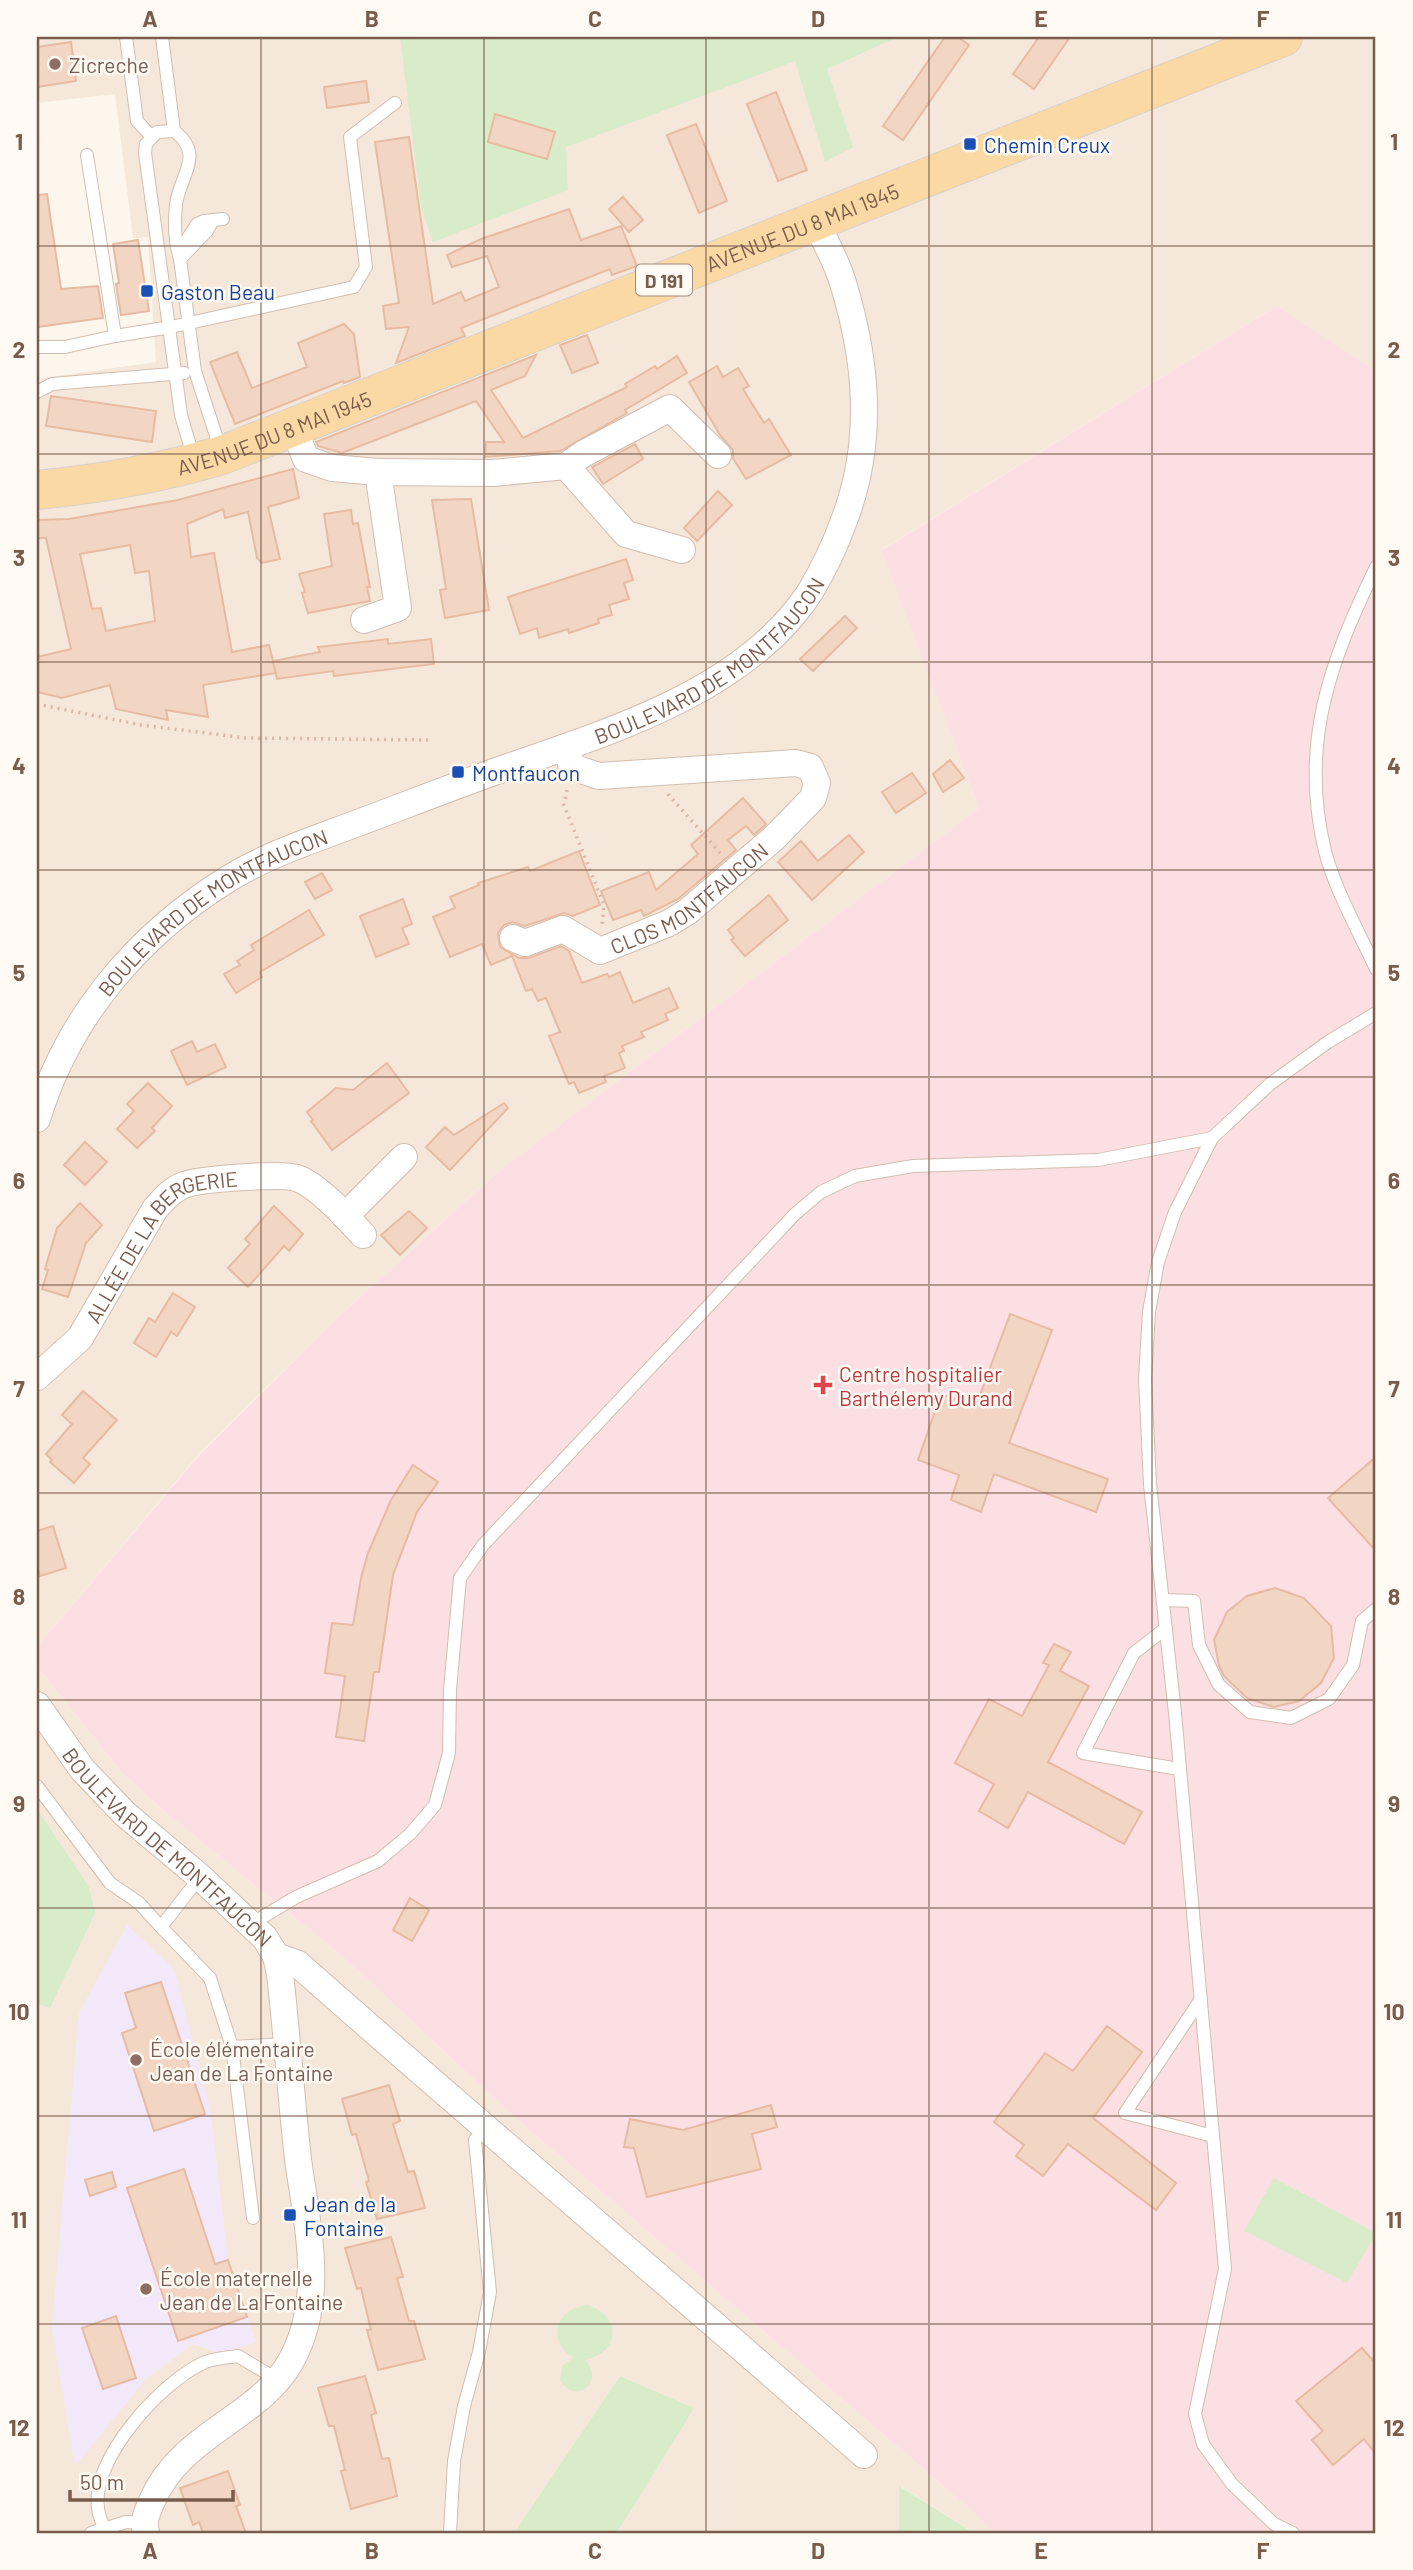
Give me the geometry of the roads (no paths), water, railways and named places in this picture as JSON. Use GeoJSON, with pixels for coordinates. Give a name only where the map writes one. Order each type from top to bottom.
{"type":"FeatureCollection","features":[{"type":"Feature","properties":{"kind":"main road","name":"AVENUE DU 8 MAI 1945"},"geometry":{"type":"LineString","coordinates":[[37,490],[100,484],[209,459],[1283,37]]}},
{"type":"Feature","properties":{"kind":"street","name":"BOULEVARD DE MONTFAUCON"},"geometry":{"type":"LineString","coordinates":[[37,1119],[47,1087],[71,1038],[102,991],[142,944],[184,909],[230,878],[279,852],[569,757],[680,701],[731,671],[774,634],[808,594],[835,545],[851,501],[860,462],[866,407],[859,349],[843,280],[816,220]]}},
{"type":"Feature","properties":{"kind":"street"},"geometry":{"type":"LineString","coordinates":[[293,427],[306,459],[332,468],[378,472],[493,473],[566,466],[583,454],[670,408],[718,455]]}},
{"type":"Feature","properties":{"kind":"street"},"geometry":{"type":"LineString","coordinates":[[566,466],[626,534],[682,550]]}},
{"type":"Feature","properties":{"kind":"street"},"geometry":{"type":"LineString","coordinates":[[364,620],[398,608],[378,472]]}},
{"type":"Feature","properties":{"kind":"street","name":"CLOS MONTFAUCON"},"geometry":{"type":"LineString","coordinates":[[513,938],[525,943],[563,929],[600,951],[668,923],[687,912],[774,838],[813,798],[817,783],[810,766],[796,763],[599,776],[569,757]]}},
{"type":"Feature","properties":{"kind":"street","name":"ALLÉE DE LA BERGERIE"},"geometry":{"type":"LineString","coordinates":[[37,1377],[80,1338],[155,1209],[168,1194],[184,1185],[204,1180],[297,1178],[315,1190],[354,1225],[404,1157]]}},
{"type":"Feature","properties":{"kind":"street","name":"BOULEVARD DE MONTFAUCON"},"geometry":{"type":"LineString","coordinates":[[37,1705],[82,1769],[125,1814],[251,1924],[265,1938],[276,1956]]}},
{"type":"Feature","properties":{"kind":"street"},"geometry":{"type":"LineString","coordinates":[[144,2528],[155,2494],[182,2456],[268,2391],[278,2380],[299,2344],[310,2299],[310,2233],[298,2159],[288,2044],[276,1956],[298,1964],[484,2129],[642,2261],[864,2455]]}},
{"type":"Feature","properties":{"kind":"lane"},"geometry":{"type":"LineString","coordinates":[[126,37],[137,121],[152,137]]}},
{"type":"Feature","properties":{"kind":"lane"},"geometry":{"type":"LineString","coordinates":[[162,37],[174,131]]}},
{"type":"Feature","properties":{"kind":"lane"},"geometry":{"type":"LineString","coordinates":[[37,347],[65,347],[115,335],[171,327],[354,287],[366,267],[350,137],[395,103]]}},
{"type":"Feature","properties":{"kind":"lane"},"geometry":{"type":"LineString","coordinates":[[174,131],[184,138],[191,160],[176,203],[176,246],[209,459],[181,415],[145,153],[146,144],[157,132],[174,131]]}},
{"type":"Feature","properties":{"kind":"lane"},"geometry":{"type":"LineString","coordinates":[[87,155],[115,335]]}},
{"type":"Feature","properties":{"kind":"lane"},"geometry":{"type":"LineString","coordinates":[[180,259],[197,224],[204,220],[218,220]]}},
{"type":"Feature","properties":{"kind":"lane"},"geometry":{"type":"LineString","coordinates":[[37,392],[52,384],[195,371]]}},
{"type":"Feature","properties":{"kind":"lane"},"geometry":{"type":"LineString","coordinates":[[1376,567],[1352,616],[1329,678],[1317,731],[1315,788],[1325,852],[1376,969]]}},
{"type":"Feature","properties":{"kind":"lane"},"geometry":{"type":"LineString","coordinates":[[1293,2533],[1275,2524],[1232,2484],[1203,2444],[1195,2414],[1225,2269],[1166,1628],[1150,1484],[1145,1379],[1149,1312],[1158,1262],[1175,1212],[1212,1138],[1270,1084],[1328,1042],[1376,1013]]}},
{"type":"Feature","properties":{"kind":"lane"},"geometry":{"type":"LineString","coordinates":[[251,1924],[296,1897],[378,1861],[410,1834],[435,1805],[449,1752],[450,1690],[460,1578],[484,1545],[795,1214],[821,1192],[855,1177],[913,1166],[1098,1160],[1212,1138]]}},
{"type":"Feature","properties":{"kind":"lane"},"geometry":{"type":"LineString","coordinates":[[1163,1600],[1194,1601],[1199,1646],[1219,1685],[1250,1712],[1291,1718],[1329,1699],[1353,1665],[1362,1621],[1376,1609]]}},
{"type":"Feature","properties":{"kind":"lane"},"geometry":{"type":"LineString","coordinates":[[1166,1628],[1134,1653],[1083,1753],[1179,1769]]}},
{"type":"Feature","properties":{"kind":"lane"},"geometry":{"type":"LineString","coordinates":[[37,1786],[110,1883],[139,1903],[209,1978],[232,2047],[253,2218]]}},
{"type":"Feature","properties":{"kind":"lane"},"geometry":{"type":"LineString","coordinates":[[161,1927],[200,1877]]}},
{"type":"Feature","properties":{"kind":"lane"},"geometry":{"type":"LineString","coordinates":[[1201,1999],[1125,2113],[1213,2136]]}},
{"type":"Feature","properties":{"kind":"lane"},"geometry":{"type":"LineString","coordinates":[[232,2047],[288,2044]]}},
{"type":"Feature","properties":{"kind":"lane"},"geometry":{"type":"LineString","coordinates":[[450,2533],[454,2461],[490,2292],[475,2140],[484,2129]]}},
{"type":"Feature","properties":{"kind":"lane"},"geometry":{"type":"LineString","coordinates":[[104,2528],[97,2507],[100,2483],[121,2437],[167,2386],[203,2362],[238,2356],[278,2380]]}},
{"type":"Feature","properties":{"kind":"lane"},"geometry":{"type":"LineString","coordinates":[[91,2533],[126,2522],[144,2528]]}},
{"type":"Feature","properties":{"kind":"place","name":"Zicreche"},"geometry":{"type":"Point","coordinates":[55,64]}},
{"type":"Feature","properties":{"kind":"place","name":"Chemin Creux"},"geometry":{"type":"Point","coordinates":[970,144]}},
{"type":"Feature","properties":{"kind":"place","name":"Gaston Beau"},"geometry":{"type":"Point","coordinates":[147,291]}},
{"type":"Feature","properties":{"kind":"place","name":"Montfaucon"},"geometry":{"type":"Point","coordinates":[458,772]}},
{"type":"Feature","properties":{"kind":"place","name":"Centre hospitalier Barthélemy Durand"},"geometry":{"type":"Point","coordinates":[823,1385]}},
{"type":"Feature","properties":{"kind":"place","name":"École élémentaire Jean de La Fontaine"},"geometry":{"type":"Point","coordinates":[136,2060]}},
{"type":"Feature","properties":{"kind":"place","name":"Jean de la Fontaine"},"geometry":{"type":"Point","coordinates":[290,2215]}},
{"type":"Feature","properties":{"kind":"place","name":"École maternelle Jean de La Fontaine"},"geometry":{"type":"Point","coordinates":[146,2289]}}]}
